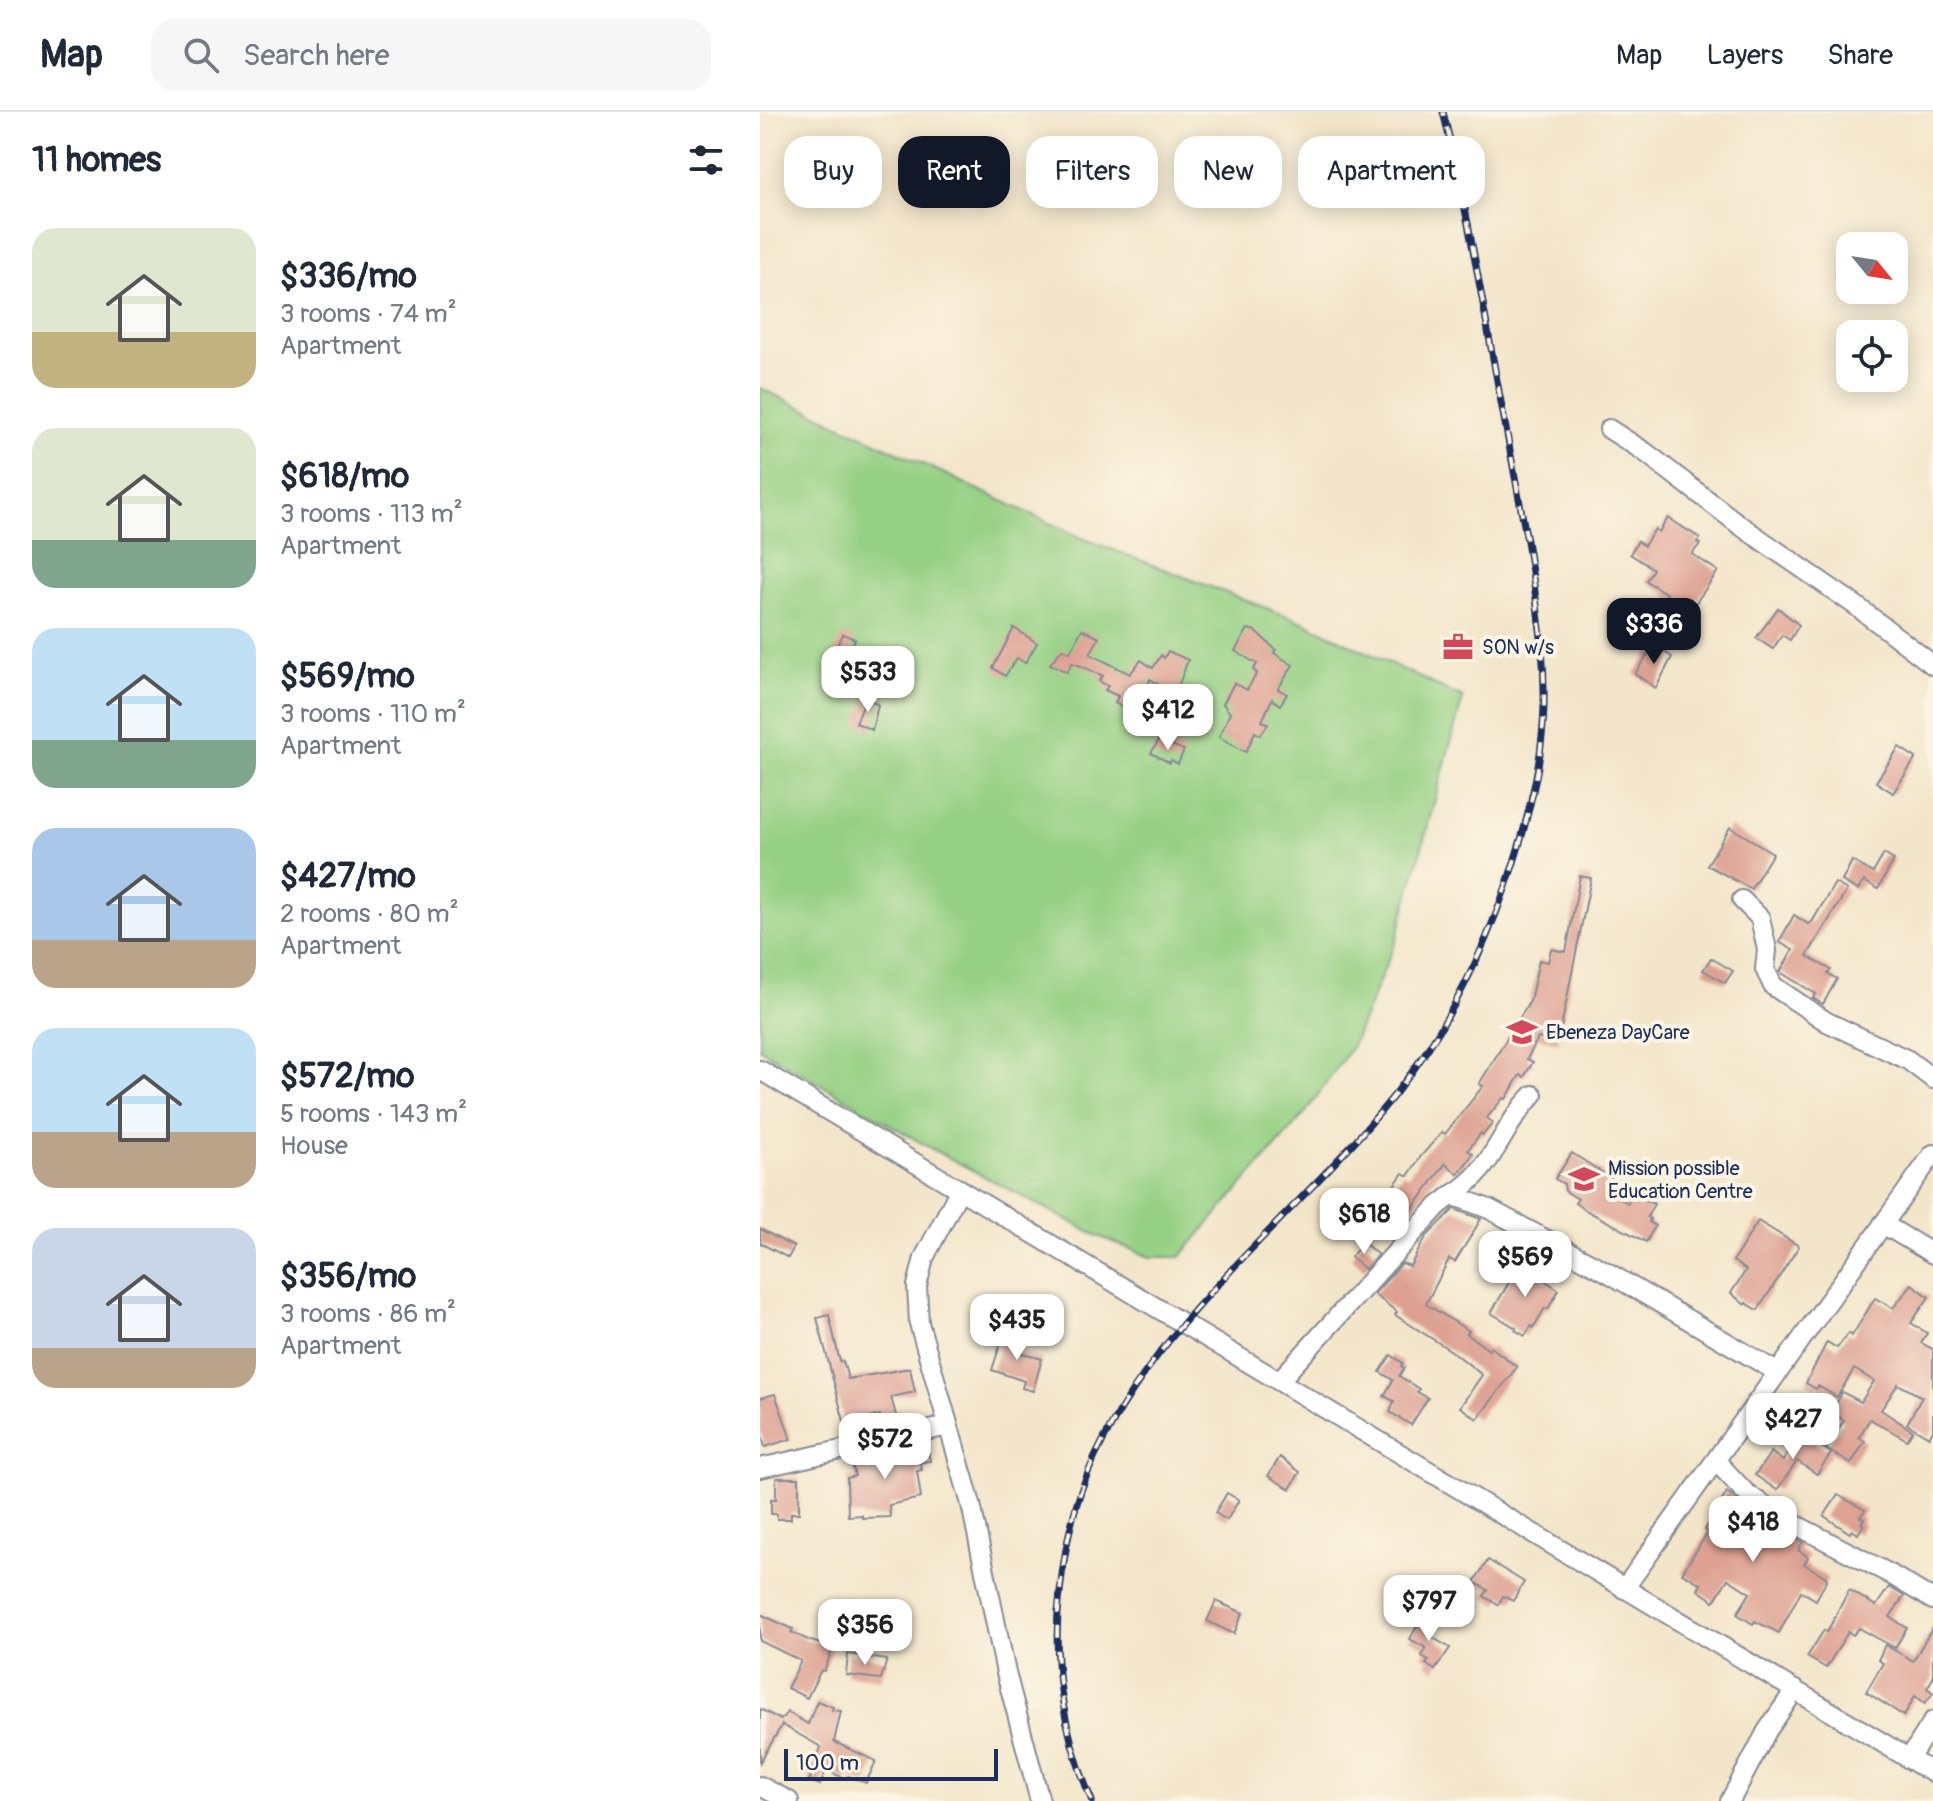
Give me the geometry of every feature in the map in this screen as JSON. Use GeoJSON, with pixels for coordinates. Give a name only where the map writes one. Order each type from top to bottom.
{"type":"FeatureCollection","features":[{"type":"Feature","properties":{"kind":"street"},"geometry":{"type":"LineString","coordinates":[[1609,429],[1645,452],[1741,526],[1842,596],[1933,665]]}},
{"type":"Feature","properties":{"kind":"street"},"geometry":{"type":"LineString","coordinates":[[1742,900],[1760,918],[1767,950],[1765,969],[1773,986],[1827,1022],[1908,1060],[1933,1079]]}},
{"type":"Feature","properties":{"kind":"street"},"geometry":{"type":"LineString","coordinates":[[760,1070],[1933,1773]]}},
{"type":"Feature","properties":{"kind":"street"},"geometry":{"type":"LineString","coordinates":[[1279,1381],[1438,1206],[1464,1188],[1488,1163],[1524,1104],[1533,1095]]}},
{"type":"Feature","properties":{"kind":"street"},"geometry":{"type":"LineString","coordinates":[[1624,1589],[1933,1154]]}},
{"type":"Feature","properties":{"kind":"street"},"geometry":{"type":"LineString","coordinates":[[1488,1163],[1484,1187],[1489,1209]]}},
{"type":"Feature","properties":{"kind":"street"},"geometry":{"type":"LineString","coordinates":[[960,1189],[924,1258],[917,1286],[919,1323],[971,1504],[1006,1673],[1040,1801]]}},
{"type":"Feature","properties":{"kind":"street"},"geometry":{"type":"LineString","coordinates":[[1452,1195],[1489,1209],[1607,1272],[1777,1372]]}},
{"type":"Feature","properties":{"kind":"street"},"geometry":{"type":"LineString","coordinates":[[1883,1224],[1933,1254]]}},
{"type":"Feature","properties":{"kind":"street"},"geometry":{"type":"LineString","coordinates":[[760,1468],[948,1426]]}},
{"type":"Feature","properties":{"kind":"street"},"geometry":{"type":"LineString","coordinates":[[1716,1461],[1745,1492],[1779,1516],[1933,1600]]}},
{"type":"Feature","properties":{"kind":"street"},"geometry":{"type":"LineString","coordinates":[[1730,1801],[1767,1731],[1795,1690]]}},
{"type":"Feature","properties":{"kind":"street"},"geometry":{"type":"LineString","coordinates":[[1909,1759],[1933,1721]]}},
{"type":"Feature","properties":{"kind":"street"},"geometry":{"type":"LineString","coordinates":[[760,1786],[789,1801]]}},
{"type":"Feature","properties":{"kind":"green space"},"geometry":{"type":"Polygon","coordinates":[[[760,388],[1082,538],[1303,622],[1463,698],[1396,941],[1352,1046],[1306,1112],[1180,1257],[1150,1257],[1096,1235],[932,1149],[760,1049],[760,388]]]}},
{"type":"Feature","properties":{"kind":"building"},"geometry":{"type":"Polygon","coordinates":[[[1668,518],[1700,538],[1697,542],[1700,544],[1692,554],[1718,571],[1681,624],[1669,622],[1678,605],[1646,581],[1653,569],[1630,554],[1638,541],[1644,546],[1655,529],[1659,532],[1668,518]]]}},
{"type":"Feature","properties":{"kind":"building"},"geometry":{"type":"Polygon","coordinates":[[[1778,608],[1799,625],[1790,640],[1782,635],[1773,649],[1756,638],[1778,608]]]}},
{"type":"Feature","properties":{"kind":"building"},"geometry":{"type":"Polygon","coordinates":[[[1014,628],[1037,643],[1025,663],[1017,658],[1005,676],[993,668],[1014,628]]]}},
{"type":"Feature","properties":{"kind":"building"},"geometry":{"type":"Polygon","coordinates":[[[1082,629],[1099,638],[1090,654],[1130,674],[1141,660],[1153,668],[1161,655],[1164,658],[1168,651],[1188,660],[1179,684],[1192,693],[1183,716],[1191,719],[1186,730],[1174,723],[1179,714],[1182,715],[1164,704],[1172,692],[1150,679],[1138,716],[1115,703],[1118,696],[1105,690],[1108,686],[1099,681],[1103,676],[1072,663],[1067,672],[1050,664],[1062,649],[1070,652],[1082,629]]]}},
{"type":"Feature","properties":{"kind":"building"},"geometry":{"type":"Polygon","coordinates":[[[1248,629],[1255,631],[1276,650],[1274,653],[1293,665],[1278,689],[1287,694],[1280,705],[1272,699],[1262,721],[1268,724],[1260,735],[1255,732],[1246,752],[1219,737],[1230,713],[1223,704],[1234,683],[1247,690],[1257,673],[1253,670],[1257,664],[1235,651],[1248,629]]]}},
{"type":"Feature","properties":{"kind":"building"},"geometry":{"type":"Polygon","coordinates":[[[843,634],[855,639],[849,652],[856,656],[851,668],[830,659],[843,634]]]}},
{"type":"Feature","properties":{"kind":"building"},"geometry":{"type":"Polygon","coordinates":[[[1654,645],[1672,657],[1656,688],[1635,674],[1654,645]]]}},
{"type":"Feature","properties":{"kind":"building"},"geometry":{"type":"Polygon","coordinates":[[[866,698],[878,705],[872,730],[856,723],[866,698]]]}},
{"type":"Feature","properties":{"kind":"building"},"geometry":{"type":"Polygon","coordinates":[[[1159,740],[1184,750],[1178,764],[1151,753],[1159,740]]]}},
{"type":"Feature","properties":{"kind":"building"},"geometry":{"type":"Polygon","coordinates":[[[1899,747],[1916,758],[1893,793],[1876,782],[1899,747]]]}},
{"type":"Feature","properties":{"kind":"building"},"geometry":{"type":"Polygon","coordinates":[[[1730,827],[1773,853],[1751,889],[1707,865],[1730,827]]]}},
{"type":"Feature","properties":{"kind":"building"},"geometry":{"type":"Polygon","coordinates":[[[1884,854],[1894,860],[1878,889],[1864,881],[1858,890],[1842,881],[1852,861],[1873,873],[1884,854]]]}},
{"type":"Feature","properties":{"kind":"building"},"geometry":{"type":"Polygon","coordinates":[[[1580,876],[1591,878],[1558,1043],[1538,1038],[1527,1059],[1533,1062],[1524,1077],[1520,1075],[1506,1099],[1503,1098],[1487,1118],[1493,1123],[1468,1150],[1473,1154],[1458,1174],[1445,1164],[1403,1222],[1380,1205],[1403,1173],[1408,1176],[1421,1156],[1442,1132],[1445,1134],[1483,1086],[1479,1084],[1530,1001],[1539,960],[1548,962],[1551,949],[1566,952],[1580,876]]]}},
{"type":"Feature","properties":{"kind":"building"},"geometry":{"type":"Polygon","coordinates":[[[1835,883],[1847,890],[1807,956],[1831,970],[1828,974],[1837,979],[1823,1004],[1813,998],[1816,994],[1780,972],[1793,950],[1779,942],[1794,915],[1808,924],[1812,922],[1835,883]]]}},
{"type":"Feature","properties":{"kind":"building"},"geometry":{"type":"Polygon","coordinates":[[[1711,958],[1733,971],[1725,983],[1703,970],[1711,958]]]}},
{"type":"Feature","properties":{"kind":"building"},"geometry":{"type":"Polygon","coordinates":[[[1572,1153],[1611,1178],[1604,1189],[1628,1203],[1633,1194],[1654,1204],[1647,1217],[1655,1226],[1646,1242],[1575,1203],[1578,1199],[1565,1191],[1564,1184],[1555,1179],[1572,1153]]]}},
{"type":"Feature","properties":{"kind":"building"},"geometry":{"type":"Polygon","coordinates":[[[1454,1209],[1481,1219],[1455,1262],[1449,1259],[1426,1304],[1517,1367],[1477,1419],[1460,1407],[1482,1375],[1456,1354],[1395,1315],[1397,1312],[1374,1294],[1402,1263],[1410,1266],[1426,1237],[1454,1209]]]}},
{"type":"Feature","properties":{"kind":"building"},"geometry":{"type":"Polygon","coordinates":[[[1758,1221],[1799,1246],[1758,1310],[1745,1305],[1731,1293],[1746,1270],[1733,1261],[1758,1221]]]}},
{"type":"Feature","properties":{"kind":"building"},"geometry":{"type":"Polygon","coordinates":[[[760,1229],[794,1247],[788,1258],[760,1243],[760,1229]]]}},
{"type":"Feature","properties":{"kind":"building"},"geometry":{"type":"Polygon","coordinates":[[[1363,1242],[1378,1255],[1365,1269],[1351,1257],[1363,1242]]]}},
{"type":"Feature","properties":{"kind":"building"},"geometry":{"type":"Polygon","coordinates":[[[1521,1262],[1542,1272],[1544,1280],[1559,1290],[1548,1309],[1545,1308],[1525,1336],[1491,1313],[1521,1262]]]}},
{"type":"Feature","properties":{"kind":"building"},"geometry":{"type":"Polygon","coordinates":[[[1912,1284],[1929,1297],[1911,1323],[1927,1333],[1921,1343],[1933,1349],[1933,1430],[1929,1437],[1907,1424],[1922,1397],[1898,1384],[1881,1410],[1913,1431],[1907,1440],[1870,1419],[1859,1437],[1865,1441],[1851,1464],[1826,1449],[1844,1420],[1832,1413],[1842,1392],[1861,1402],[1874,1381],[1854,1369],[1837,1397],[1806,1383],[1827,1342],[1837,1348],[1849,1333],[1852,1336],[1875,1298],[1893,1308],[1912,1284]]]}},
{"type":"Feature","properties":{"kind":"building"},"geometry":{"type":"Polygon","coordinates":[[[829,1315],[840,1362],[843,1361],[848,1379],[910,1368],[915,1392],[891,1397],[897,1419],[882,1423],[880,1415],[858,1421],[859,1425],[846,1429],[817,1318],[829,1315]]]}},
{"type":"Feature","properties":{"kind":"building"},"geometry":{"type":"Polygon","coordinates":[[[1004,1333],[1023,1340],[1019,1352],[1042,1359],[1033,1391],[1022,1388],[1024,1381],[992,1370],[1004,1333]]]}},
{"type":"Feature","properties":{"kind":"building"},"geometry":{"type":"Polygon","coordinates":[[[1391,1355],[1403,1363],[1401,1366],[1404,1368],[1399,1376],[1428,1398],[1411,1425],[1390,1412],[1394,1401],[1384,1396],[1393,1380],[1380,1372],[1391,1355]]]}},
{"type":"Feature","properties":{"kind":"building"},"geometry":{"type":"Polygon","coordinates":[[[775,1394],[791,1439],[765,1447],[760,1429],[760,1398],[775,1394]]]}},
{"type":"Feature","properties":{"kind":"building"},"geometry":{"type":"Polygon","coordinates":[[[1800,1433],[1831,1453],[1817,1474],[1797,1461],[1777,1490],[1755,1475],[1771,1452],[1783,1461],[1800,1433]]]}},
{"type":"Feature","properties":{"kind":"building"},"geometry":{"type":"Polygon","coordinates":[[[918,1445],[919,1448],[927,1445],[930,1461],[920,1462],[922,1470],[917,1471],[921,1498],[889,1505],[890,1517],[848,1516],[847,1478],[855,1476],[851,1460],[918,1445]]]}},
{"type":"Feature","properties":{"kind":"building"},"geometry":{"type":"Polygon","coordinates":[[[1280,1457],[1300,1472],[1290,1489],[1268,1476],[1280,1457]]]}},
{"type":"Feature","properties":{"kind":"building"},"geometry":{"type":"Polygon","coordinates":[[[776,1478],[799,1478],[799,1513],[791,1513],[791,1519],[777,1519],[777,1514],[771,1514],[771,1499],[776,1499],[776,1478]]]}},
{"type":"Feature","properties":{"kind":"building"},"geometry":{"type":"Polygon","coordinates":[[[1727,1492],[1772,1526],[1803,1542],[1798,1550],[1808,1557],[1804,1564],[1826,1577],[1816,1600],[1801,1591],[1779,1633],[1755,1621],[1753,1624],[1737,1614],[1750,1593],[1728,1579],[1714,1601],[1698,1590],[1701,1584],[1682,1573],[1708,1532],[1705,1530],[1727,1492]]]}},
{"type":"Feature","properties":{"kind":"building"},"geometry":{"type":"Polygon","coordinates":[[[1227,1493],[1239,1500],[1227,1520],[1215,1513],[1227,1493]]]}},
{"type":"Feature","properties":{"kind":"building"},"geometry":{"type":"Polygon","coordinates":[[[1838,1495],[1865,1510],[1860,1517],[1864,1519],[1861,1523],[1864,1524],[1858,1534],[1852,1530],[1850,1533],[1824,1516],[1838,1495]]]}},
{"type":"Feature","properties":{"kind":"building"},"geometry":{"type":"Polygon","coordinates":[[[1488,1560],[1524,1582],[1513,1601],[1503,1596],[1498,1605],[1484,1596],[1488,1590],[1474,1582],[1488,1560]]]}},
{"type":"Feature","properties":{"kind":"building"},"geometry":{"type":"Polygon","coordinates":[[[1889,1587],[1904,1596],[1890,1617],[1907,1628],[1895,1648],[1859,1628],[1853,1635],[1848,1632],[1826,1668],[1807,1657],[1824,1630],[1827,1632],[1849,1590],[1876,1606],[1889,1587]]]}},
{"type":"Feature","properties":{"kind":"building"},"geometry":{"type":"Polygon","coordinates":[[[1216,1601],[1243,1613],[1234,1634],[1207,1621],[1216,1601]]]}},
{"type":"Feature","properties":{"kind":"building"},"geometry":{"type":"Polygon","coordinates":[[[760,1614],[793,1629],[791,1632],[808,1640],[833,1648],[824,1671],[821,1670],[807,1698],[787,1688],[801,1661],[760,1641],[760,1614]]]}},
{"type":"Feature","properties":{"kind":"building"},"geometry":{"type":"Polygon","coordinates":[[[1423,1615],[1434,1621],[1427,1634],[1450,1648],[1435,1670],[1426,1664],[1429,1660],[1422,1656],[1426,1648],[1410,1639],[1423,1615]]]}},
{"type":"Feature","properties":{"kind":"building"},"geometry":{"type":"Polygon","coordinates":[[[1933,1627],[1933,1678],[1927,1688],[1933,1693],[1925,1703],[1915,1696],[1904,1716],[1866,1692],[1883,1663],[1878,1660],[1885,1645],[1913,1661],[1933,1627]]]}},
{"type":"Feature","properties":{"kind":"building"},"geometry":{"type":"Polygon","coordinates":[[[848,1654],[887,1660],[881,1679],[846,1675],[848,1654]]]}},
{"type":"Feature","properties":{"kind":"building"},"geometry":{"type":"Polygon","coordinates":[[[817,1701],[833,1707],[832,1710],[841,1711],[834,1742],[876,1761],[866,1783],[826,1770],[820,1785],[809,1781],[821,1747],[782,1725],[760,1762],[760,1709],[781,1720],[787,1712],[808,1724],[817,1701]]]}},
{"type":"Feature","properties":{"kind":"railway"},"geometry":{"type":"LineString","coordinates":[[1092,1801],[1067,1725],[1057,1645],[1066,1547],[1087,1475],[1115,1420],[1148,1368],[1186,1320],[1356,1140],[1396,1093],[1437,1034],[1471,970],[1500,904],[1536,779],[1544,694],[1542,643],[1535,592],[1473,248],[1443,112]]}},
{"type":"Feature","properties":{"kind":"place","name":"SON w/s"},"geometry":{"type":"Point","coordinates":[1458,647]}},
{"type":"Feature","properties":{"kind":"place","name":"Ebeneza DayCare"},"geometry":{"type":"Point","coordinates":[1522,1032]}},
{"type":"Feature","properties":{"kind":"place","name":"Mission possible Education Centre"},"geometry":{"type":"Point","coordinates":[1584,1179]}}]}
